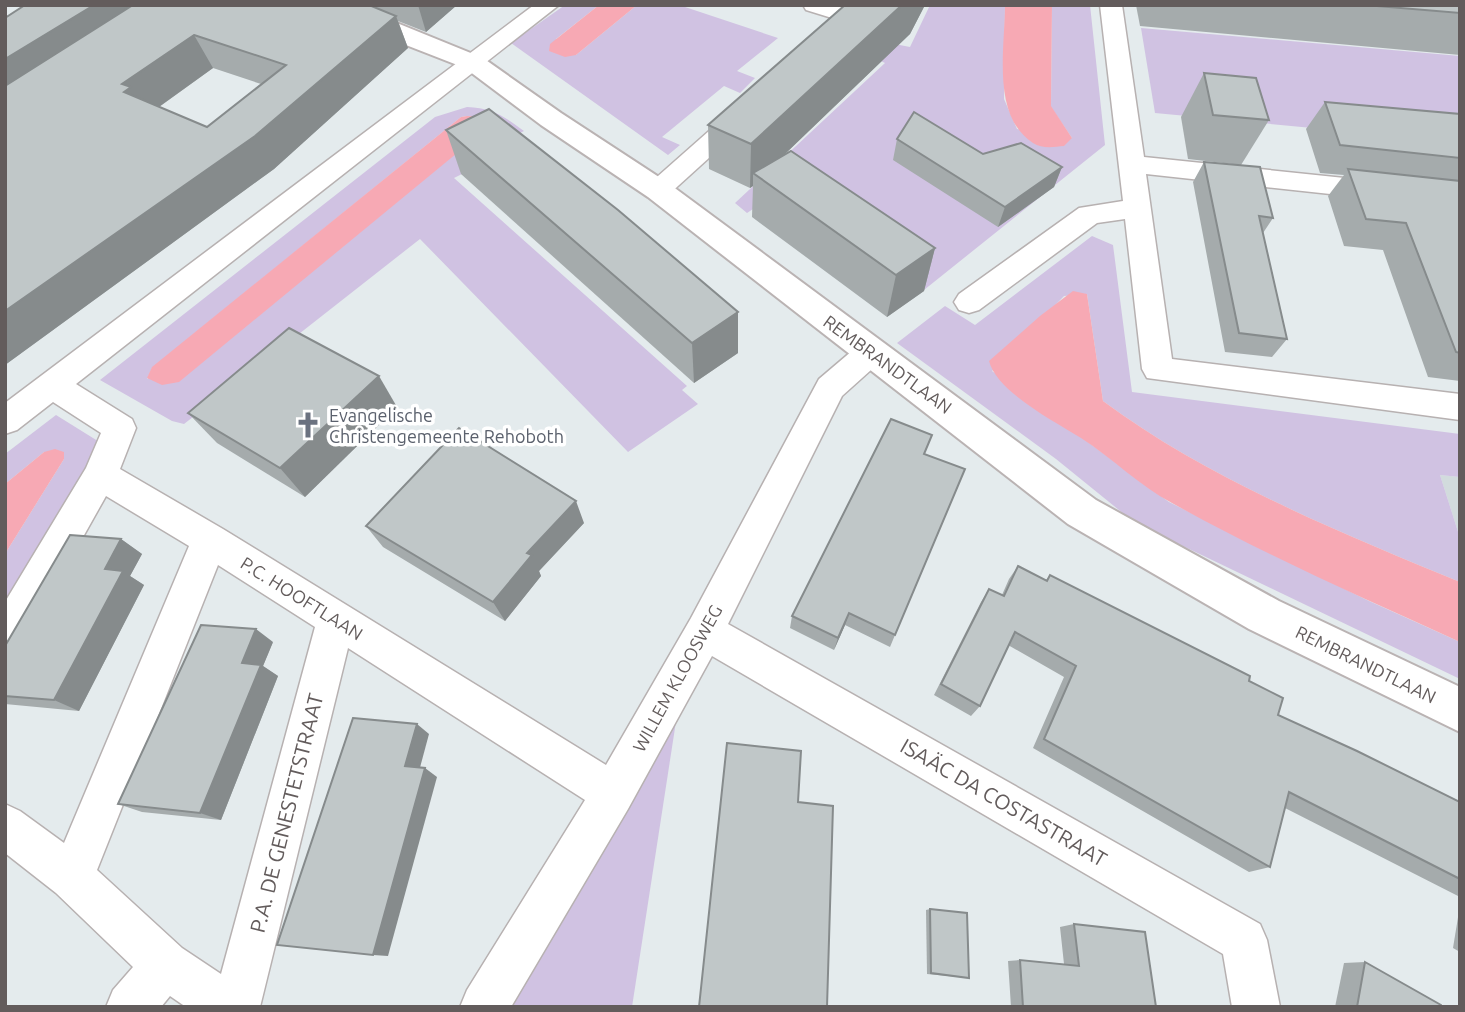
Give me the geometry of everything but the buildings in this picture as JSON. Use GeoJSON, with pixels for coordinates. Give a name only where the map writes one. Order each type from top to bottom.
{"type":"FeatureCollection","features":[{"type":"Feature","properties":{"kind":"street","name":"REMBRANDTLAAN"},"geometry":{"type":"LineString","coordinates":[[326,5],[474,64],[551,120],[658,190],[1082,512],[1264,615],[1460,710]]}},
{"type":"Feature","properties":{"kind":"street"},"geometry":{"type":"LineString","coordinates":[[5,421],[548,5]]}},
{"type":"Feature","properties":{"kind":"street"},"geometry":{"type":"LineString","coordinates":[[814,5],[849,10],[829,38]]}},
{"type":"Feature","properties":{"kind":"street"},"geometry":{"type":"LineString","coordinates":[[1111,5],[1158,369],[1460,407]]}},
{"type":"Feature","properties":{"kind":"street"},"geometry":{"type":"LineString","coordinates":[[658,190],[758,101]]}},
{"type":"Feature","properties":{"kind":"street"},"geometry":{"type":"LineString","coordinates":[[1131,164],[1460,199]]}},
{"type":"Feature","properties":{"kind":"street"},"geometry":{"type":"LineString","coordinates":[[969,302],[1089,215],[1137,208]]}},
{"type":"Feature","properties":{"kind":"street","name":"WILLEM KLOOSWEG"},"geometry":{"type":"LineString","coordinates":[[484,1007],[613,793],[705,631],[830,388],[870,353]]}},
{"type":"Feature","properties":{"kind":"street"},"geometry":{"type":"LineString","coordinates":[[5,638],[100,475],[120,428],[52,385]]}},
{"type":"Feature","properties":{"kind":"street","name":"P.C. HOOFTLAAN"},"geometry":{"type":"LineString","coordinates":[[100,475],[210,540],[613,793]]}},
{"type":"Feature","properties":{"kind":"street"},"geometry":{"type":"LineString","coordinates":[[72,877],[210,540]]}},
{"type":"Feature","properties":{"kind":"street","name":"P.A. DE GENESTETSTRAAT"},"geometry":{"type":"LineString","coordinates":[[236,1007],[336,620]]}},
{"type":"Feature","properties":{"kind":"street","name":"ISAÄC DA COSTASTRAAT"},"geometry":{"type":"LineString","coordinates":[[705,631],[1244,940],[1256,1007]]}},
{"type":"Feature","properties":{"kind":"street"},"geometry":{"type":"LineString","coordinates":[[5,826],[72,877],[165,965],[229,1007]]}},
{"type":"Feature","properties":{"kind":"street"},"geometry":{"type":"LineString","coordinates":[[130,1007],[165,965]]}},
{"type":"Feature","properties":{"kind":"shaded area"},"geometry":{"type":"Polygon","coordinates":[[[565,5],[599,5],[556,39],[576,55],[637,5],[679,5],[778,38],[737,71],[755,78],[740,93],[724,86],[662,137],[680,145],[668,155],[511,43],[565,5]]]}},
{"type":"Feature","properties":{"kind":"shaded area"},"geometry":{"type":"Polygon","coordinates":[[[599,5],[637,5],[576,55],[565,57],[549,51],[550,44],[599,5]]]}},
{"type":"Feature","properties":{"kind":"shaded area"},"geometry":{"type":"Polygon","coordinates":[[[930,5],[1005,5],[1004,99],[1017,129],[1072,138],[1051,107],[1052,5],[1090,5],[1105,145],[924,290],[783,189],[747,213],[735,203],[885,63],[860,51],[869,39],[910,47],[930,5]]]}},
{"type":"Feature","properties":{"kind":"shaded area"},"geometry":{"type":"Polygon","coordinates":[[[1005,5],[1052,5],[1051,106],[1072,138],[1064,146],[1044,147],[1033,143],[1020,131],[1011,116],[1003,80],[1005,5]]]}},
{"type":"Feature","properties":{"kind":"shaded area"},"geometry":{"type":"Polygon","coordinates":[[[1141,28],[1460,56],[1460,142],[1155,113],[1141,28]]]}},
{"type":"Feature","properties":{"kind":"shaded area"},"geometry":{"type":"Polygon","coordinates":[[[467,107],[484,109],[524,131],[494,146],[502,154],[454,178],[687,386],[682,390],[698,404],[628,452],[420,239],[184,424],[172,421],[100,380],[435,117],[467,107]],[[461,117],[152,368],[147,379],[487,117],[461,117]]]}},
{"type":"Feature","properties":{"kind":"shaded area"},"geometry":{"type":"Polygon","coordinates":[[[461,117],[487,117],[462,149],[179,382],[162,385],[147,378],[152,367],[461,117]]]}},
{"type":"Feature","properties":{"kind":"shaded area"},"geometry":{"type":"Polygon","coordinates":[[[1092,236],[1113,245],[1132,392],[1460,434],[1460,477],[1440,475],[1460,538],[1460,582],[1368,544],[1230,479],[1186,455],[1103,401],[1087,294],[1064,296],[992,371],[1169,502],[1369,601],[1460,642],[1460,679],[1135,523],[1056,459],[897,343],[945,306],[975,325],[1092,236]]]}},
{"type":"Feature","properties":{"kind":"shaded area"},"geometry":{"type":"Polygon","coordinates":[[[1073,291],[1087,294],[1103,401],[1186,455],[1230,479],[1368,544],[1460,582],[1460,642],[1278,558],[1172,503],[1015,395],[994,373],[989,361],[1073,291]]]}},
{"type":"Feature","properties":{"kind":"shaded area"},"geometry":{"type":"Polygon","coordinates":[[[56,415],[101,443],[5,610],[5,554],[64,459],[44,452],[5,484],[5,454],[56,415]]]}},
{"type":"Feature","properties":{"kind":"shaded area"},"geometry":{"type":"Polygon","coordinates":[[[55,449],[64,452],[64,459],[5,554],[5,484],[44,452],[55,449]]]}},
{"type":"Feature","properties":{"kind":"shaded area"},"geometry":{"type":"Polygon","coordinates":[[[1440,475],[1460,477],[1460,538],[1440,475]]]}},
{"type":"Feature","properties":{"kind":"shaded area"},"geometry":{"type":"Polygon","coordinates":[[[679,702],[632,1007],[510,1007],[679,702]]]}},
{"type":"Feature","properties":{"kind":"place","name":"Evangelische Christengemeente Rehoboth"},"geometry":{"type":"Point","coordinates":[308,425]}}]}
